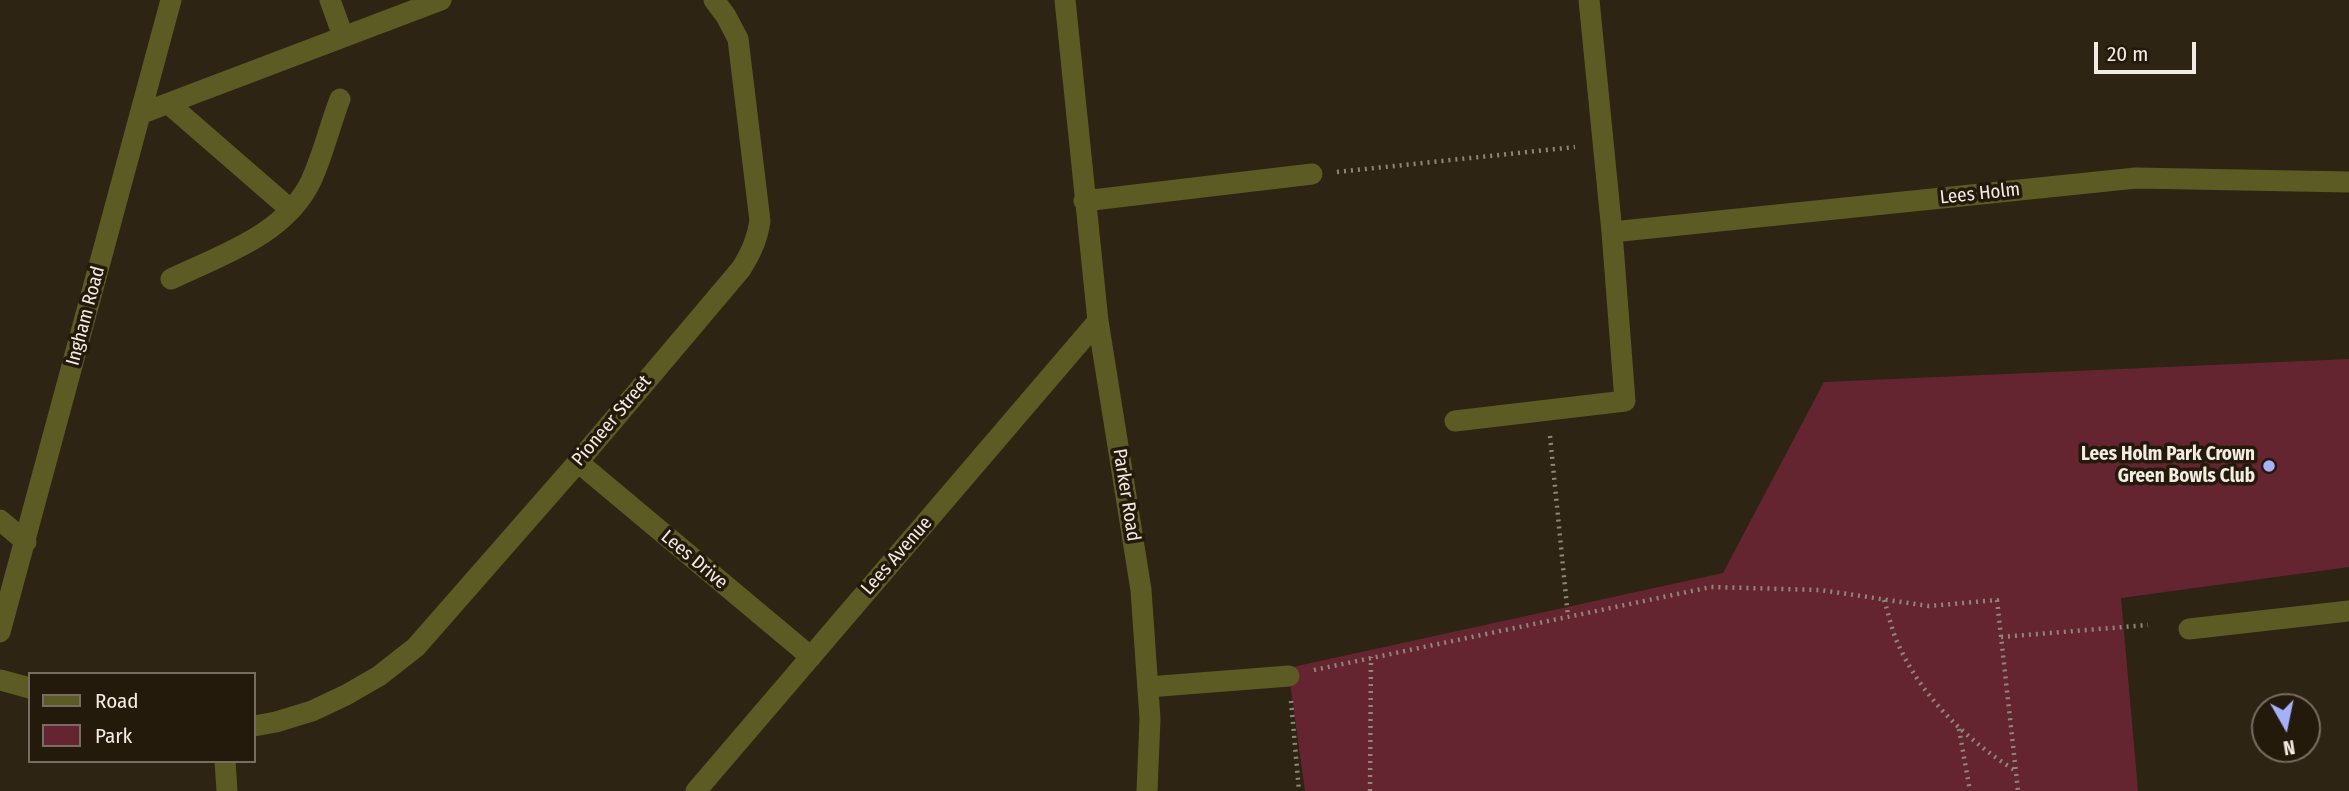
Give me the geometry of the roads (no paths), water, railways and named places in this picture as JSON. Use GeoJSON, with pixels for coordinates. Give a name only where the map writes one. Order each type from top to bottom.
{"type":"FeatureCollection","features":[{"type":"Feature","properties":{"kind":"street","name":"Ingham Road"},"geometry":{"type":"LineString","coordinates":[[0,632],[172,0]]}},
{"type":"Feature","properties":{"kind":"street"},"geometry":{"type":"LineString","coordinates":[[330,0],[343,36]]}},
{"type":"Feature","properties":{"kind":"street"},"geometry":{"type":"LineString","coordinates":[[140,114],[441,0]]}},
{"type":"Feature","properties":{"kind":"street","name":"Pioneer Street"},"geometry":{"type":"LineString","coordinates":[[256,726],[312,710],[346,695],[379,676],[416,647],[741,269],[757,238],[760,221],[738,39],[714,0]]}},
{"type":"Feature","properties":{"kind":"street","name":"Parker Road"},"geometry":{"type":"LineString","coordinates":[[1065,0],[1098,321],[1141,590],[1150,719],[1147,791]]}},
{"type":"Feature","properties":{"kind":"street"},"geometry":{"type":"LineString","coordinates":[[1455,421],[1625,401],[1612,232],[1589,0]]}},
{"type":"Feature","properties":{"kind":"street"},"geometry":{"type":"LineString","coordinates":[[171,279],[261,235],[291,210],[310,182],[340,99]]}},
{"type":"Feature","properties":{"kind":"street"},"geometry":{"type":"LineString","coordinates":[[169,104],[291,210]]}},
{"type":"Feature","properties":{"kind":"street"},"geometry":{"type":"LineString","coordinates":[[1084,201],[1312,174]]}},
{"type":"Feature","properties":{"kind":"street","name":"Lees Holm"},"geometry":{"type":"LineString","coordinates":[[1612,232],[2136,178],[2349,182]]}},
{"type":"Feature","properties":{"kind":"street","name":"Lees Avenue"},"geometry":{"type":"LineString","coordinates":[[696,791],[1098,321]]}},
{"type":"Feature","properties":{"kind":"street","name":"Lees Drive"},"geometry":{"type":"LineString","coordinates":[[578,461],[811,657]]}},
{"type":"Feature","properties":{"kind":"street"},"geometry":{"type":"LineString","coordinates":[[0,520],[26,542]]}},
{"type":"Feature","properties":{"kind":"street"},"geometry":{"type":"LineString","coordinates":[[2189,629],[2349,611]]}},
{"type":"Feature","properties":{"kind":"street"},"geometry":{"type":"LineString","coordinates":[[1147,687],[1289,676]]}},
{"type":"Feature","properties":{"kind":"street"},"geometry":{"type":"LineString","coordinates":[[0,680],[28,687]]}},
{"type":"Feature","properties":{"kind":"street"},"geometry":{"type":"LineString","coordinates":[[225,763],[227,791]]}},
{"type":"Feature","properties":{"kind":"place","name":"Lees Holm Park Crown Green Bowls Club"},"geometry":{"type":"Point","coordinates":[2269,466]}}]}
